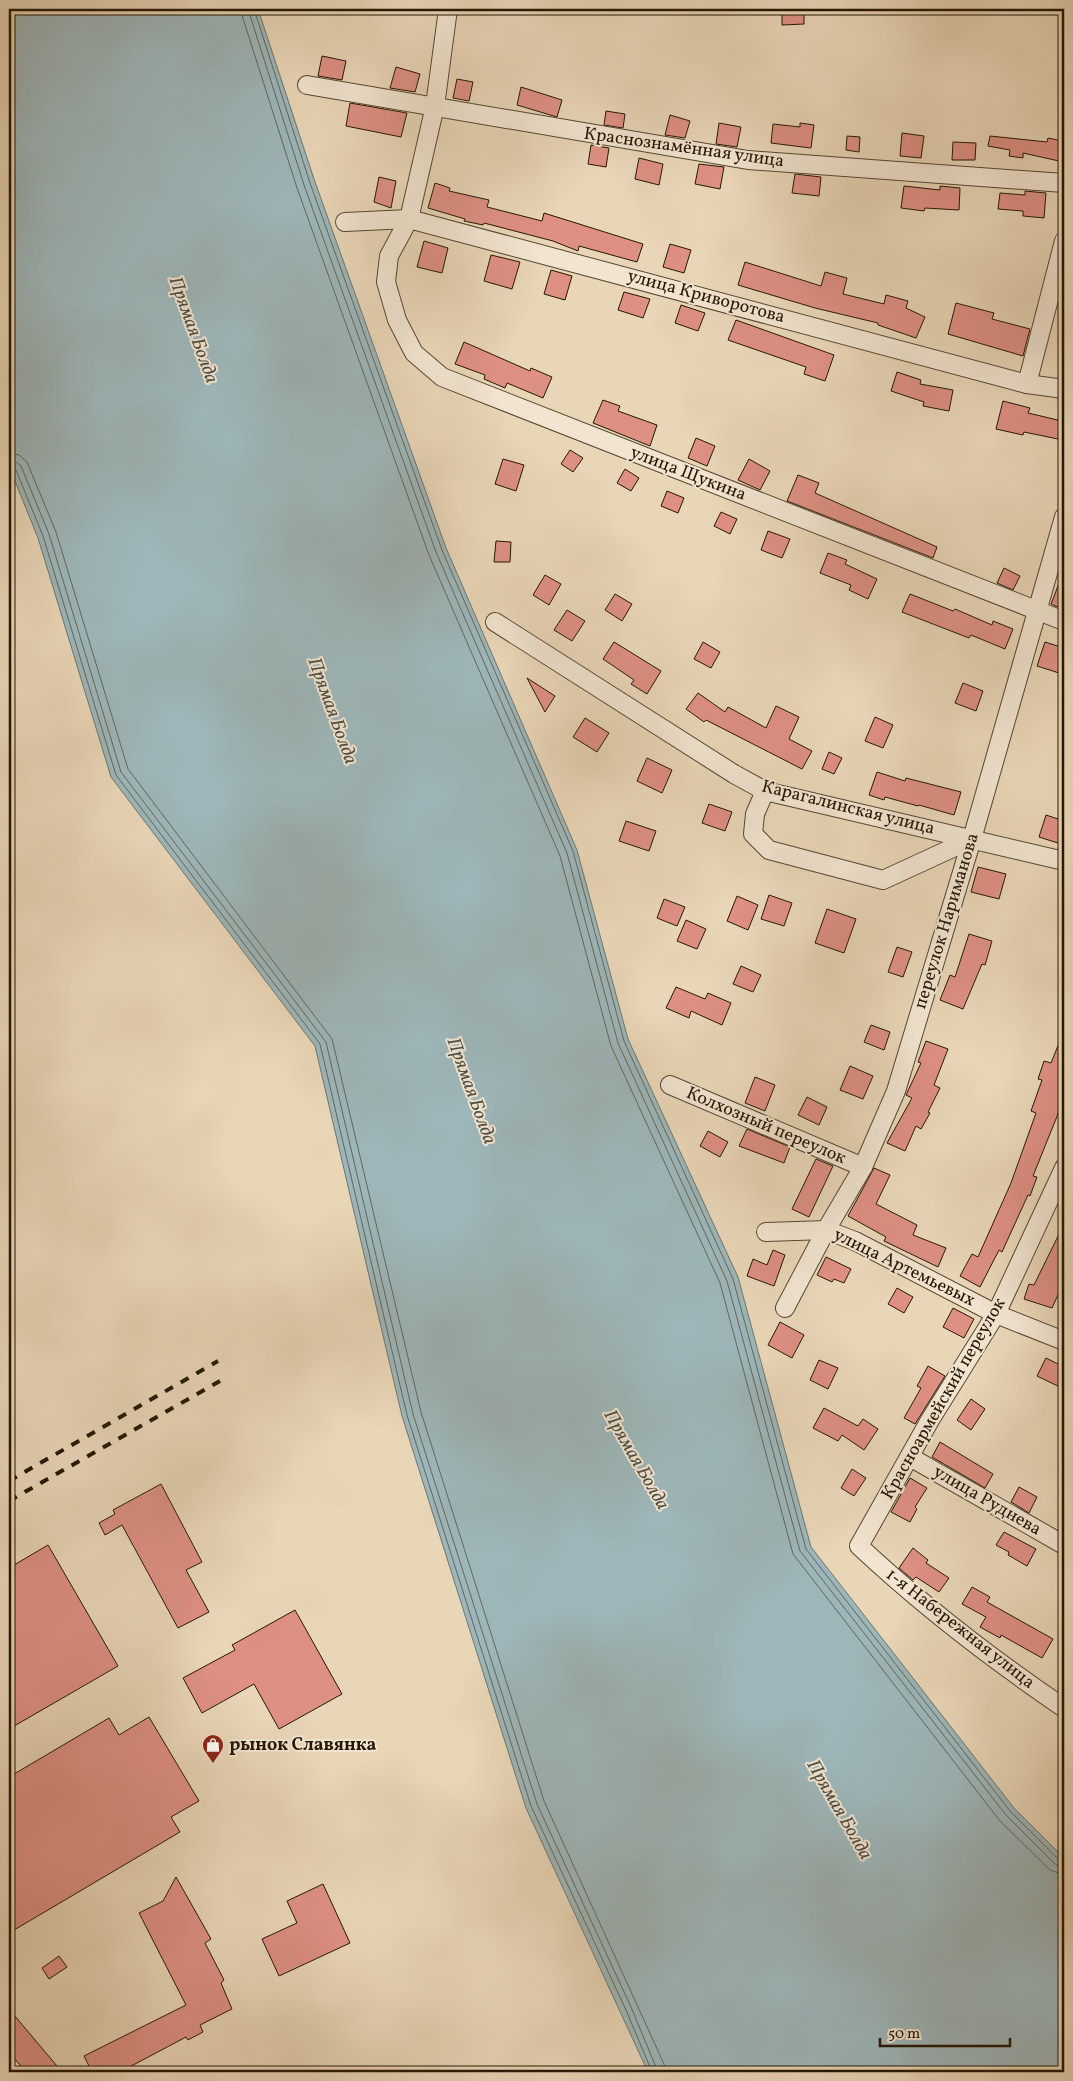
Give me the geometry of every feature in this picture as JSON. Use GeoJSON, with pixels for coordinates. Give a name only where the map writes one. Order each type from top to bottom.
{"type":"FeatureCollection","features":[{"type":"Feature","properties":{"kind":"street"},"geometry":{"type":"LineString","coordinates":[[410,219],[435,106],[448,9]]}},
{"type":"Feature","properties":{"kind":"street","name":"Краснознамённая улица"},"geometry":{"type":"LineString","coordinates":[[307,85],[748,160],[1064,183]]}},
{"type":"Feature","properties":{"kind":"street","name":"улица Криворотова"},"geometry":{"type":"LineString","coordinates":[[345,222],[410,219],[1027,384],[1064,389]]}},
{"type":"Feature","properties":{"kind":"street","name":"улица Щукина"},"geometry":{"type":"LineString","coordinates":[[410,219],[389,256],[386,282],[397,320],[414,353],[442,377],[1064,621]]}},
{"type":"Feature","properties":{"kind":"street"},"geometry":{"type":"LineString","coordinates":[[1027,384],[1064,241]]}},
{"type":"Feature","properties":{"kind":"street","name":"переулок Нариманова"},"geometry":{"type":"LineString","coordinates":[[785,1308],[826,1230],[863,1168],[896,1091],[1039,612],[1064,517]]}},
{"type":"Feature","properties":{"kind":"street","name":"Карагалинская улица"},"geometry":{"type":"LineString","coordinates":[[495,622],[765,792],[1064,861]]}},
{"type":"Feature","properties":{"kind":"street"},"geometry":{"type":"LineString","coordinates":[[765,792],[754,814],[753,834],[768,850],[882,880],[972,839]]}},
{"type":"Feature","properties":{"kind":"street","name":"Колхозный переулок"},"geometry":{"type":"LineString","coordinates":[[670,1086],[863,1168]]}},
{"type":"Feature","properties":{"kind":"street","name":"Красноармейский переулок"},"geometry":{"type":"LineString","coordinates":[[859,1546],[996,1314],[1064,1168]]}},
{"type":"Feature","properties":{"kind":"street","name":"улица Артемьевых"},"geometry":{"type":"LineString","coordinates":[[766,1232],[826,1230],[855,1241],[996,1314],[1064,1341]]}},
{"type":"Feature","properties":{"kind":"street","name":"улица Руднева"},"geometry":{"type":"LineString","coordinates":[[910,1457],[1064,1545]]}},
{"type":"Feature","properties":{"kind":"street","name":"1-я Набережная улица"},"geometry":{"type":"LineString","coordinates":[[859,1546],[907,1592],[1017,1676],[1064,1708]]}},
{"type":"Feature","properties":{"kind":"water","name":"Прямая Болда"},"geometry":{"type":"Polygon","coordinates":[[[9,9],[258,9],[315,182],[446,548],[577,850],[628,1039],[738,1277],[811,1547],[1014,1808],[1064,1858],[1064,2072],[648,2072],[526,1808],[402,1416],[315,1046],[111,777],[38,538],[9,466],[9,9]]]}},
{"type":"Feature","properties":{"kind":"building"},"geometry":{"type":"Polygon","coordinates":[[[782,9],[804,9],[804,24],[782,25],[782,9]]]}},
{"type":"Feature","properties":{"kind":"building"},"geometry":{"type":"Polygon","coordinates":[[[322,56],[346,61],[342,80],[318,76],[322,56]]]}},
{"type":"Feature","properties":{"kind":"building"},"geometry":{"type":"Polygon","coordinates":[[[396,67],[420,74],[415,92],[390,88],[396,67]]]}},
{"type":"Feature","properties":{"kind":"building"},"geometry":{"type":"Polygon","coordinates":[[[457,79],[473,82],[469,101],[453,98],[457,79]]]}},
{"type":"Feature","properties":{"kind":"building"},"geometry":{"type":"Polygon","coordinates":[[[521,87],[562,100],[557,117],[517,105],[521,87]]]}},
{"type":"Feature","properties":{"kind":"building"},"geometry":{"type":"Polygon","coordinates":[[[350,103],[407,113],[401,137],[346,126],[350,103]]]}},
{"type":"Feature","properties":{"kind":"building"},"geometry":{"type":"Polygon","coordinates":[[[606,111],[625,114],[623,128],[604,125],[606,111]]]}},
{"type":"Feature","properties":{"kind":"building"},"geometry":{"type":"Polygon","coordinates":[[[670,115],[690,121],[685,138],[665,135],[670,115]]]}},
{"type":"Feature","properties":{"kind":"building"},"geometry":{"type":"Polygon","coordinates":[[[719,123],[741,127],[737,147],[716,144],[719,123]]]}},
{"type":"Feature","properties":{"kind":"building"},"geometry":{"type":"Polygon","coordinates":[[[800,123],[814,125],[811,148],[771,143],[773,124],[800,127],[800,123]]]}},
{"type":"Feature","properties":{"kind":"building"},"geometry":{"type":"Polygon","coordinates":[[[902,133],[924,136],[921,158],[900,156],[902,133]]]}},
{"type":"Feature","properties":{"kind":"building"},"geometry":{"type":"Polygon","coordinates":[[[847,136],[860,137],[859,152],[846,150],[847,136]]]}},
{"type":"Feature","properties":{"kind":"building"},"geometry":{"type":"Polygon","coordinates":[[[990,136],[1047,142],[1048,138],[1063,141],[1059,161],[1023,153],[1023,158],[1009,156],[1010,150],[988,146],[990,136]]]}},
{"type":"Feature","properties":{"kind":"building"},"geometry":{"type":"Polygon","coordinates":[[[953,142],[976,143],[975,160],[952,160],[953,142]]]}},
{"type":"Feature","properties":{"kind":"building"},"geometry":{"type":"Polygon","coordinates":[[[591,145],[609,148],[606,167],[588,164],[591,145]]]}},
{"type":"Feature","properties":{"kind":"building"},"geometry":{"type":"Polygon","coordinates":[[[639,158],[663,164],[659,185],[635,179],[639,158]]]}},
{"type":"Feature","properties":{"kind":"building"},"geometry":{"type":"Polygon","coordinates":[[[699,164],[724,167],[720,189],[695,184],[699,164]]]}},
{"type":"Feature","properties":{"kind":"building"},"geometry":{"type":"Polygon","coordinates":[[[795,174],[821,177],[819,196],[792,193],[795,174]]]}},
{"type":"Feature","properties":{"kind":"building"},"geometry":{"type":"Polygon","coordinates":[[[379,177],[396,181],[391,208],[374,202],[379,177]]]}},
{"type":"Feature","properties":{"kind":"building"},"geometry":{"type":"Polygon","coordinates":[[[435,183],[450,188],[449,191],[489,200],[487,207],[542,221],[544,213],[643,244],[637,262],[579,246],[578,251],[553,241],[484,223],[483,225],[464,221],[465,219],[428,208],[435,183]]]}},
{"type":"Feature","properties":{"kind":"building"},"geometry":{"type":"Polygon","coordinates":[[[904,186],[940,190],[940,186],[960,188],[959,210],[925,208],[924,211],[901,208],[904,186]]]}},
{"type":"Feature","properties":{"kind":"building"},"geometry":{"type":"Polygon","coordinates":[[[1025,191],[1046,193],[1044,218],[1023,216],[1023,211],[998,209],[1000,193],[1025,195],[1025,191]]]}},
{"type":"Feature","properties":{"kind":"building"},"geometry":{"type":"Polygon","coordinates":[[[424,241],[448,248],[442,273],[417,267],[424,241]]]}},
{"type":"Feature","properties":{"kind":"building"},"geometry":{"type":"Polygon","coordinates":[[[670,244],[691,250],[684,273],[663,267],[670,244]]]}},
{"type":"Feature","properties":{"kind":"building"},"geometry":{"type":"Polygon","coordinates":[[[491,255],[520,262],[512,289],[484,281],[491,255]]]}},
{"type":"Feature","properties":{"kind":"building"},"geometry":{"type":"Polygon","coordinates":[[[745,262],[821,286],[825,272],[847,278],[843,294],[884,304],[886,295],[908,301],[906,308],[925,317],[916,338],[878,325],[878,323],[815,308],[738,285],[745,262]]]}},
{"type":"Feature","properties":{"kind":"building"},"geometry":{"type":"Polygon","coordinates":[[[551,270],[572,276],[565,300],[544,294],[551,270]]]}},
{"type":"Feature","properties":{"kind":"building"},"geometry":{"type":"Polygon","coordinates":[[[624,292],[650,299],[643,318],[618,310],[624,292]]]}},
{"type":"Feature","properties":{"kind":"building"},"geometry":{"type":"Polygon","coordinates":[[[956,303],[994,313],[992,319],[1030,329],[1023,356],[948,334],[956,303]]]}},
{"type":"Feature","properties":{"kind":"building"},"geometry":{"type":"Polygon","coordinates":[[[681,305],[705,313],[698,331],[675,323],[681,305]]]}},
{"type":"Feature","properties":{"kind":"building"},"geometry":{"type":"Polygon","coordinates":[[[736,320],[834,355],[825,381],[804,374],[806,367],[728,340],[736,320]]]}},
{"type":"Feature","properties":{"kind":"building"},"geometry":{"type":"Polygon","coordinates":[[[464,342],[530,371],[531,368],[552,377],[543,398],[507,383],[505,388],[484,379],[485,375],[455,364],[464,342]]]}},
{"type":"Feature","properties":{"kind":"building"},"geometry":{"type":"Polygon","coordinates":[[[897,372],[921,380],[920,384],[953,390],[949,411],[923,406],[924,402],[891,391],[897,372]]]}},
{"type":"Feature","properties":{"kind":"building"},"geometry":{"type":"Polygon","coordinates":[[[603,400],[620,406],[618,411],[657,425],[650,446],[593,423],[603,400]]]}},
{"type":"Feature","properties":{"kind":"building"},"geometry":{"type":"Polygon","coordinates":[[[1003,401],[1030,408],[1028,413],[1062,421],[1058,439],[1024,432],[1023,435],[996,429],[1003,401]]]}},
{"type":"Feature","properties":{"kind":"building"},"geometry":{"type":"Polygon","coordinates":[[[696,438],[715,446],[707,466],[688,458],[696,438]]]}},
{"type":"Feature","properties":{"kind":"building"},"geometry":{"type":"Polygon","coordinates":[[[570,450],[583,458],[573,472],[561,464],[570,450]]]}},
{"type":"Feature","properties":{"kind":"building"},"geometry":{"type":"Polygon","coordinates":[[[503,459],[524,465],[516,491],[495,484],[503,459]]]}},
{"type":"Feature","properties":{"kind":"building"},"geometry":{"type":"Polygon","coordinates":[[[749,459],[770,471],[760,490],[738,480],[749,459]]]}},
{"type":"Feature","properties":{"kind":"building"},"geometry":{"type":"Polygon","coordinates":[[[625,469],[639,478],[631,491],[617,483],[625,469]]]}},
{"type":"Feature","properties":{"kind":"building"},"geometry":{"type":"Polygon","coordinates":[[[798,475],[819,483],[815,493],[937,547],[933,558],[787,501],[798,475]]]}},
{"type":"Feature","properties":{"kind":"building"},"geometry":{"type":"Polygon","coordinates":[[[667,491],[684,498],[678,513],[661,506],[667,491]]]}},
{"type":"Feature","properties":{"kind":"building"},"geometry":{"type":"Polygon","coordinates":[[[721,512],[737,519],[730,534],[714,526],[721,512]]]}},
{"type":"Feature","properties":{"kind":"building"},"geometry":{"type":"Polygon","coordinates":[[[768,531],[790,539],[782,558],[761,550],[768,531]]]}},
{"type":"Feature","properties":{"kind":"building"},"geometry":{"type":"Polygon","coordinates":[[[496,541],[511,542],[510,562],[494,562],[496,541]]]}},
{"type":"Feature","properties":{"kind":"building"},"geometry":{"type":"Polygon","coordinates":[[[828,553],[847,560],[845,564],[877,579],[868,599],[849,590],[851,585],[820,573],[828,553]]]}},
{"type":"Feature","properties":{"kind":"building"},"geometry":{"type":"Polygon","coordinates":[[[1004,568],[1020,576],[1013,590],[997,583],[1004,568]]]}},
{"type":"Feature","properties":{"kind":"building"},"geometry":{"type":"Polygon","coordinates":[[[1064,573],[1064,610],[1051,604],[1064,573]]]}},
{"type":"Feature","properties":{"kind":"building"},"geometry":{"type":"Polygon","coordinates":[[[545,575],[561,584],[549,605],[533,595],[545,575]]]}},
{"type":"Feature","properties":{"kind":"building"},"geometry":{"type":"Polygon","coordinates":[[[615,594],[632,604],[622,621],[605,610],[615,594]]]}},
{"type":"Feature","properties":{"kind":"building"},"geometry":{"type":"Polygon","coordinates":[[[910,594],[953,611],[955,609],[992,625],[993,621],[1013,629],[1005,649],[971,635],[969,638],[902,612],[910,594]]]}},
{"type":"Feature","properties":{"kind":"building"},"geometry":{"type":"Polygon","coordinates":[[[567,610],[585,621],[572,641],[554,630],[567,610]]]}},
{"type":"Feature","properties":{"kind":"building"},"geometry":{"type":"Polygon","coordinates":[[[614,642],[661,671],[647,694],[631,684],[634,680],[603,659],[614,642]]]}},
{"type":"Feature","properties":{"kind":"building"},"geometry":{"type":"Polygon","coordinates":[[[703,642],[720,652],[711,668],[694,659],[703,642]]]}},
{"type":"Feature","properties":{"kind":"building"},"geometry":{"type":"Polygon","coordinates":[[[1045,642],[1064,648],[1064,657],[1059,673],[1037,666],[1045,642]]]}},
{"type":"Feature","properties":{"kind":"building"},"geometry":{"type":"Polygon","coordinates":[[[527,678],[555,696],[545,712],[527,678]]]}},
{"type":"Feature","properties":{"kind":"building"},"geometry":{"type":"Polygon","coordinates":[[[963,683],[983,691],[976,711],[955,703],[963,683]]]}},
{"type":"Feature","properties":{"kind":"building"},"geometry":{"type":"Polygon","coordinates":[[[698,693],[725,712],[728,707],[766,728],[776,706],[799,717],[789,739],[812,751],[802,769],[706,720],[704,722],[686,709],[698,693]]]}},
{"type":"Feature","properties":{"kind":"building"},"geometry":{"type":"Polygon","coordinates":[[[875,717],[893,725],[883,748],[865,741],[875,717]]]}},
{"type":"Feature","properties":{"kind":"building"},"geometry":{"type":"Polygon","coordinates":[[[585,718],[609,733],[597,752],[573,737],[585,718]]]}},
{"type":"Feature","properties":{"kind":"building"},"geometry":{"type":"Polygon","coordinates":[[[829,752],[842,758],[834,774],[822,769],[829,752]]]}},
{"type":"Feature","properties":{"kind":"building"},"geometry":{"type":"Polygon","coordinates":[[[647,758],[672,770],[662,793],[637,781],[647,758]]]}},
{"type":"Feature","properties":{"kind":"building"},"geometry":{"type":"Polygon","coordinates":[[[877,772],[905,781],[906,778],[961,792],[954,815],[885,797],[884,800],[869,795],[877,772]]]}},
{"type":"Feature","properties":{"kind":"building"},"geometry":{"type":"Polygon","coordinates":[[[709,804],[732,812],[725,831],[702,823],[709,804]]]}},
{"type":"Feature","properties":{"kind":"building"},"geometry":{"type":"Polygon","coordinates":[[[1046,815],[1064,821],[1064,835],[1061,844],[1039,837],[1046,815]]]}},
{"type":"Feature","properties":{"kind":"building"},"geometry":{"type":"Polygon","coordinates":[[[626,821],[656,831],[649,851],[619,841],[626,821]]]}},
{"type":"Feature","properties":{"kind":"building"},"geometry":{"type":"Polygon","coordinates":[[[978,867],[1006,874],[999,899],[971,892],[978,867]]]}},
{"type":"Feature","properties":{"kind":"building"},"geometry":{"type":"Polygon","coordinates":[[[769,895],[792,903],[784,926],[761,919],[769,895]]]}},
{"type":"Feature","properties":{"kind":"building"},"geometry":{"type":"Polygon","coordinates":[[[737,896],[758,905],[748,930],[727,921],[737,896]]]}},
{"type":"Feature","properties":{"kind":"building"},"geometry":{"type":"Polygon","coordinates":[[[664,899],[685,907],[677,926],[657,918],[664,899]]]}},
{"type":"Feature","properties":{"kind":"building"},"geometry":{"type":"Polygon","coordinates":[[[827,909],[856,919],[844,953],[815,943],[827,909]]]}},
{"type":"Feature","properties":{"kind":"building"},"geometry":{"type":"Polygon","coordinates":[[[686,920],[706,929],[697,949],[677,941],[686,920]]]}},
{"type":"Feature","properties":{"kind":"building"},"geometry":{"type":"Polygon","coordinates":[[[969,934],[992,941],[985,965],[982,964],[963,1009],[940,1000],[950,975],[955,977],[969,934]]]}},
{"type":"Feature","properties":{"kind":"building"},"geometry":{"type":"Polygon","coordinates":[[[897,947],[912,952],[903,977],[888,972],[897,947]]]}},
{"type":"Feature","properties":{"kind":"building"},"geometry":{"type":"Polygon","coordinates":[[[741,966],[761,975],[753,992],[733,984],[741,966]]]}},
{"type":"Feature","properties":{"kind":"building"},"geometry":{"type":"Polygon","coordinates":[[[676,987],[705,999],[708,993],[731,1003],[722,1025],[691,1011],[689,1018],[666,1008],[676,987]]]}},
{"type":"Feature","properties":{"kind":"building"},"geometry":{"type":"Polygon","coordinates":[[[871,1025],[890,1032],[884,1050],[864,1042],[871,1025]]]}},
{"type":"Feature","properties":{"kind":"building"},"geometry":{"type":"Polygon","coordinates":[[[1064,1031],[1064,1099],[1033,1176],[1037,1177],[1030,1196],[1028,1195],[1002,1252],[999,1250],[980,1287],[960,1276],[972,1254],[978,1257],[1011,1183],[1036,1113],[1031,1111],[1042,1080],[1038,1079],[1044,1061],[1051,1063],[1064,1031]]]}},
{"type":"Feature","properties":{"kind":"building"},"geometry":{"type":"Polygon","coordinates":[[[926,1041],[948,1049],[934,1085],[940,1088],[928,1112],[930,1113],[921,1129],[916,1126],[905,1151],[887,1143],[912,1098],[906,1095],[921,1063],[918,1062],[926,1041]]]}},
{"type":"Feature","properties":{"kind":"building"},"geometry":{"type":"Polygon","coordinates":[[[850,1066],[873,1076],[863,1099],[840,1090],[850,1066]]]}},
{"type":"Feature","properties":{"kind":"building"},"geometry":{"type":"Polygon","coordinates":[[[755,1077],[775,1085],[765,1111],[745,1103],[755,1077]]]}},
{"type":"Feature","properties":{"kind":"building"},"geometry":{"type":"Polygon","coordinates":[[[807,1097],[827,1107],[819,1125],[798,1115],[807,1097]]]}},
{"type":"Feature","properties":{"kind":"building"},"geometry":{"type":"Polygon","coordinates":[[[747,1129],[790,1147],[784,1163],[739,1146],[747,1129]]]}},
{"type":"Feature","properties":{"kind":"building"},"geometry":{"type":"Polygon","coordinates":[[[708,1131],[728,1142],[720,1157],[700,1146],[708,1131]]]}},
{"type":"Feature","properties":{"kind":"building"},"geometry":{"type":"Polygon","coordinates":[[[816,1159],[833,1166],[809,1217],[792,1209],[816,1159]]]}},
{"type":"Feature","properties":{"kind":"building"},"geometry":{"type":"Polygon","coordinates":[[[874,1168],[890,1175],[876,1204],[917,1225],[913,1235],[946,1248],[938,1267],[884,1241],[886,1237],[848,1216],[874,1168]]]}},
{"type":"Feature","properties":{"kind":"building"},"geometry":{"type":"Polygon","coordinates":[[[1064,1224],[1064,1282],[1052,1308],[1024,1299],[1029,1284],[1034,1285],[1064,1224]]]}},
{"type":"Feature","properties":{"kind":"building"},"geometry":{"type":"Polygon","coordinates":[[[773,1250],[785,1255],[774,1286],[747,1276],[753,1259],[767,1265],[773,1250]]]}},
{"type":"Feature","properties":{"kind":"building"},"geometry":{"type":"Polygon","coordinates":[[[826,1257],[851,1269],[844,1283],[834,1279],[832,1282],[817,1275],[826,1257]]]}},
{"type":"Feature","properties":{"kind":"building"},"geometry":{"type":"Polygon","coordinates":[[[897,1288],[913,1297],[904,1313],[888,1304],[897,1288]]]}},
{"type":"Feature","properties":{"kind":"building"},"geometry":{"type":"Polygon","coordinates":[[[953,1308],[974,1319],[964,1338],[943,1327],[953,1308]]]}},
{"type":"Feature","properties":{"kind":"building"},"geometry":{"type":"Polygon","coordinates":[[[780,1322],[804,1335],[792,1358],[768,1345],[780,1322]]]}},
{"type":"Feature","properties":{"kind":"building"},"geometry":{"type":"Polygon","coordinates":[[[1046,1358],[1064,1367],[1064,1389],[1037,1376],[1046,1358]]]}},
{"type":"Feature","properties":{"kind":"building"},"geometry":{"type":"Polygon","coordinates":[[[819,1360],[838,1368],[828,1389],[810,1380],[819,1360]]]}},
{"type":"Feature","properties":{"kind":"building"},"geometry":{"type":"Polygon","coordinates":[[[928,1366],[945,1376],[915,1424],[904,1418],[921,1388],[917,1386],[928,1366]]]}},
{"type":"Feature","properties":{"kind":"building"},"geometry":{"type":"Polygon","coordinates":[[[971,1399],[985,1409],[971,1430],[957,1420],[971,1399]]]}},
{"type":"Feature","properties":{"kind":"building"},"geometry":{"type":"Polygon","coordinates":[[[824,1408],[858,1426],[863,1419],[878,1429],[864,1450],[842,1435],[838,1441],[813,1428],[824,1408]]]}},
{"type":"Feature","properties":{"kind":"building"},"geometry":{"type":"Polygon","coordinates":[[[940,1442],[993,1474],[985,1488],[932,1457],[940,1442]]]}},
{"type":"Feature","properties":{"kind":"building"},"geometry":{"type":"Polygon","coordinates":[[[852,1469],[866,1478],[854,1496],[841,1488],[852,1469]]]}},
{"type":"Feature","properties":{"kind":"building"},"geometry":{"type":"Polygon","coordinates":[[[910,1478],[927,1488],[915,1507],[917,1509],[910,1522],[891,1512],[910,1478]]]}},
{"type":"Feature","properties":{"kind":"building"},"geometry":{"type":"Polygon","coordinates":[[[161,1484],[202,1562],[186,1570],[209,1612],[178,1628],[122,1525],[105,1535],[99,1523],[115,1514],[113,1510],[161,1484]]]}},
{"type":"Feature","properties":{"kind":"building"},"geometry":{"type":"Polygon","coordinates":[[[1019,1487],[1037,1497],[1029,1513],[1011,1502],[1019,1487]]]}},
{"type":"Feature","properties":{"kind":"building"},"geometry":{"type":"Polygon","coordinates":[[[1004,1532],[1036,1549],[1027,1566],[1008,1555],[1009,1552],[996,1545],[1004,1532]]]}},
{"type":"Feature","properties":{"kind":"building"},"geometry":{"type":"Polygon","coordinates":[[[48,1545],[118,1666],[9,1729],[9,1568],[48,1545]]]}},
{"type":"Feature","properties":{"kind":"building"},"geometry":{"type":"Polygon","coordinates":[[[913,1548],[928,1560],[926,1563],[949,1578],[939,1592],[916,1577],[913,1580],[899,1568],[913,1548]]]}},
{"type":"Feature","properties":{"kind":"building"},"geometry":{"type":"Polygon","coordinates":[[[972,1587],[990,1597],[987,1602],[1053,1639],[1042,1658],[1001,1635],[1000,1638],[980,1627],[986,1617],[962,1604],[972,1587]]]}},
{"type":"Feature","properties":{"kind":"building"},"geometry":{"type":"Polygon","coordinates":[[[295,1610],[342,1694],[279,1729],[254,1684],[202,1713],[183,1678],[235,1650],[232,1645],[295,1610]]]}},
{"type":"Feature","properties":{"kind":"building"},"geometry":{"type":"Polygon","coordinates":[[[149,1717],[199,1801],[171,1817],[180,1832],[9,1933],[9,1777],[109,1718],[119,1735],[149,1717]]]}},
{"type":"Feature","properties":{"kind":"building"},"geometry":{"type":"Polygon","coordinates":[[[176,1877],[211,1939],[205,1943],[224,1980],[221,1983],[232,2009],[200,2025],[203,2032],[188,2040],[186,2037],[120,2072],[92,2072],[84,2056],[186,2005],[139,1913],[163,1901],[176,1877]]]}},
{"type":"Feature","properties":{"kind":"building"},"geometry":{"type":"Polygon","coordinates":[[[323,1884],[350,1943],[279,1976],[262,1939],[297,1923],[287,1901],[323,1884]]]}},
{"type":"Feature","properties":{"kind":"building"},"geometry":{"type":"Polygon","coordinates":[[[59,1956],[67,1967],[49,1979],[42,1968],[59,1956]]]}},
{"type":"Feature","properties":{"kind":"building"},"geometry":{"type":"Polygon","coordinates":[[[9,2009],[62,2072],[26,2072],[9,2052],[9,2009]]]}},
{"type":"Feature","properties":{"kind":"railway"},"geometry":{"type":"LineString","coordinates":[[9,1481],[218,1361]]}},
{"type":"Feature","properties":{"kind":"railway"},"geometry":{"type":"LineString","coordinates":[[9,1501],[220,1381]]}},
{"type":"Feature","properties":{"kind":"place","name":"рынок Славянка"},"geometry":{"type":"Point","coordinates":[213,1764]}}]}
